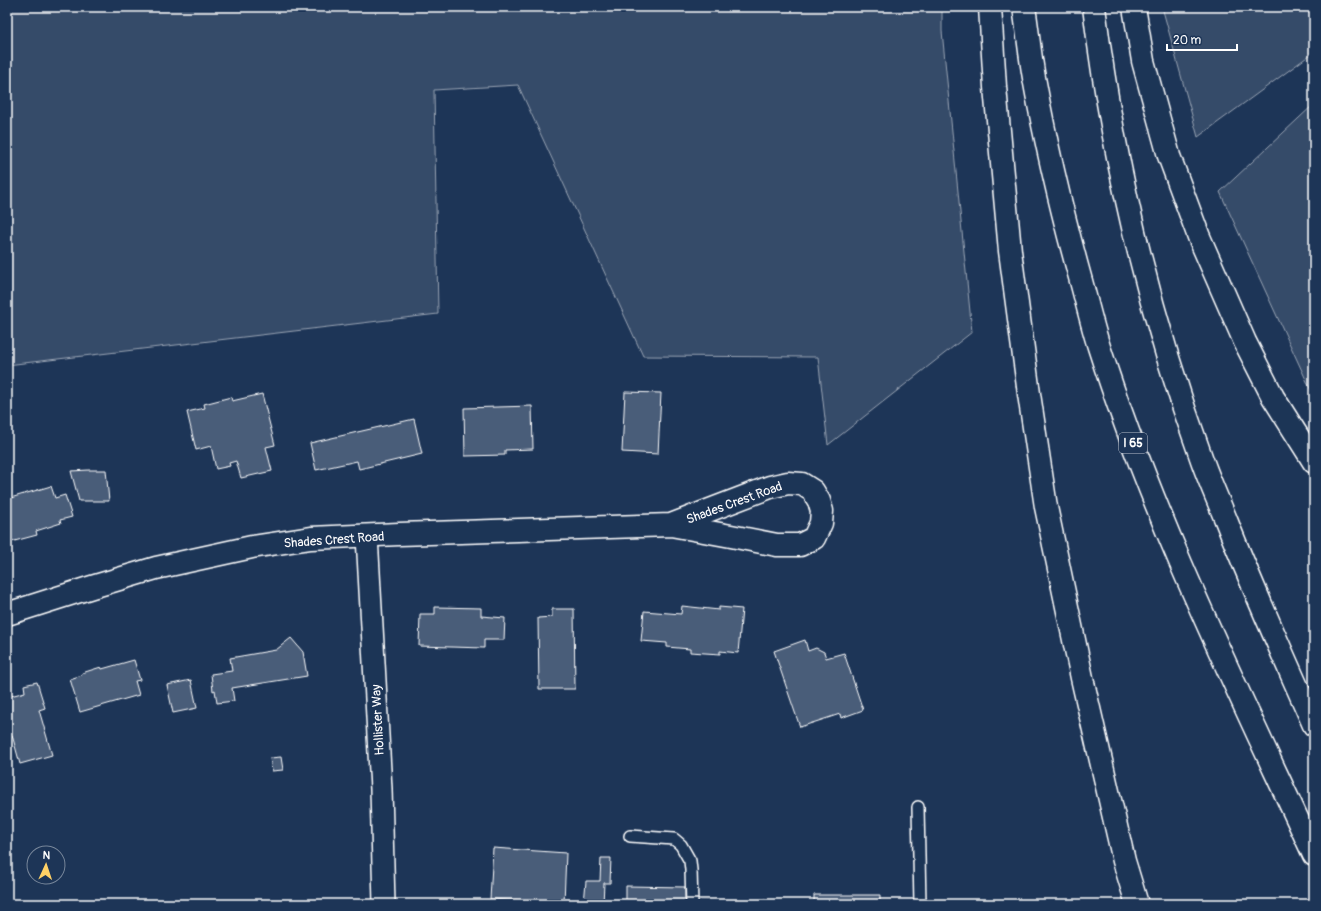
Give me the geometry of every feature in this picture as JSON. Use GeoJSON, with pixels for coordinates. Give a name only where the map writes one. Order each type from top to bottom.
{"type":"FeatureCollection","features":[{"type":"Feature","properties":{"kind":"main road"},"geometry":{"type":"LineString","coordinates":[[990,7],[995,87],[1010,251],[1045,499],[1082,678],[1124,861],[1137,904]]}},
{"type":"Feature","properties":{"kind":"main road","name":"I 65"},"geometry":{"type":"LineString","coordinates":[[1024,7],[1035,82],[1065,222],[1099,346],[1126,425],[1155,503],[1199,606],[1314,855]]}},
{"type":"Feature","properties":{"kind":"main road"},"geometry":{"type":"LineString","coordinates":[[1094,7],[1099,50],[1120,168],[1143,267],[1168,358],[1208,474],[1268,622],[1314,725]]}},
{"type":"Feature","properties":{"kind":"main road"},"geometry":{"type":"LineString","coordinates":[[1134,7],[1143,60],[1169,156],[1199,237],[1245,342],[1273,397],[1314,462]]}},
{"type":"Feature","properties":{"kind":"main road","name":"Shades Crest Road"},"geometry":{"type":"LineString","coordinates":[[7,614],[156,568],[252,547],[311,538],[671,525],[777,545],[800,545],[814,538],[821,523],[822,512],[819,501],[813,491],[802,484],[788,483],[770,487],[671,525]]}},
{"type":"Feature","properties":{"kind":"main road"},"geometry":{"type":"LineString","coordinates":[[1124,861],[1127,904]]}},
{"type":"Feature","properties":{"kind":"street","name":"Hollister Way"},"geometry":{"type":"LineString","coordinates":[[367,536],[381,789],[384,904]]}},
{"type":"Feature","properties":{"kind":"lane"},"geometry":{"type":"LineString","coordinates":[[918,807],[920,904]]}},
{"type":"Feature","properties":{"kind":"lane"},"geometry":{"type":"LineString","coordinates":[[630,836],[674,839],[681,845],[690,861],[692,904]]}},
{"type":"Feature","properties":{"kind":"shaded area"},"geometry":{"type":"Polygon","coordinates":[[[7,7],[942,7],[942,31],[972,332],[828,445],[818,357],[643,356],[518,85],[434,90],[438,314],[7,365],[7,7]]]}},
{"type":"Feature","properties":{"kind":"shaded area"},"geometry":{"type":"Polygon","coordinates":[[[1162,7],[1314,7],[1314,52],[1198,137],[1162,7]]]}},
{"type":"Feature","properties":{"kind":"shaded area"},"geometry":{"type":"Polygon","coordinates":[[[1314,104],[1314,397],[1220,192],[1314,104]]]}},
{"type":"Feature","properties":{"kind":"building"},"geometry":{"type":"Polygon","coordinates":[[[625,392],[661,393],[658,454],[622,452],[625,392]]]}},
{"type":"Feature","properties":{"kind":"building"},"geometry":{"type":"Polygon","coordinates":[[[262,394],[275,445],[266,447],[272,471],[241,478],[236,461],[229,463],[230,466],[216,469],[211,446],[196,450],[187,412],[205,408],[204,404],[231,397],[232,401],[262,394]]]}},
{"type":"Feature","properties":{"kind":"building"},"geometry":{"type":"Polygon","coordinates":[[[532,406],[533,449],[505,450],[505,455],[465,456],[464,408],[532,406]]]}},
{"type":"Feature","properties":{"kind":"building"},"geometry":{"type":"Polygon","coordinates":[[[414,419],[422,454],[359,469],[357,461],[316,470],[310,443],[414,419]]]}},
{"type":"Feature","properties":{"kind":"building"},"geometry":{"type":"Polygon","coordinates":[[[106,470],[109,501],[79,501],[71,471],[106,470]]]}},
{"type":"Feature","properties":{"kind":"building"},"geometry":{"type":"Polygon","coordinates":[[[51,486],[55,498],[65,495],[72,517],[60,520],[61,523],[36,531],[37,535],[7,543],[7,499],[51,486]]]}},
{"type":"Feature","properties":{"kind":"building"},"geometry":{"type":"Polygon","coordinates":[[[682,606],[719,610],[719,607],[742,609],[738,653],[720,651],[720,654],[690,652],[690,649],[667,647],[667,643],[641,641],[644,611],[681,614],[682,606]]]}},
{"type":"Feature","properties":{"kind":"building"},"geometry":{"type":"Polygon","coordinates":[[[435,607],[481,608],[481,616],[505,618],[504,640],[484,640],[484,648],[419,646],[420,614],[435,614],[435,607]]]}},
{"type":"Feature","properties":{"kind":"building"},"geometry":{"type":"Polygon","coordinates":[[[552,609],[574,609],[575,689],[539,689],[538,618],[552,617],[552,609]]]}},
{"type":"Feature","properties":{"kind":"building"},"geometry":{"type":"Polygon","coordinates":[[[291,638],[303,652],[307,676],[232,688],[234,701],[217,703],[215,690],[213,691],[211,674],[232,671],[230,658],[276,650],[291,638]]]}},
{"type":"Feature","properties":{"kind":"building"},"geometry":{"type":"Polygon","coordinates":[[[805,640],[808,651],[816,648],[824,652],[826,658],[844,653],[863,710],[841,718],[840,714],[800,727],[774,651],[805,640]]]}},
{"type":"Feature","properties":{"kind":"building"},"geometry":{"type":"Polygon","coordinates":[[[134,660],[140,680],[135,681],[139,695],[80,712],[70,679],[82,675],[82,673],[101,667],[102,669],[134,660]]]}},
{"type":"Feature","properties":{"kind":"building"},"geometry":{"type":"Polygon","coordinates":[[[191,680],[197,708],[173,713],[167,685],[191,680]]]}},
{"type":"Feature","properties":{"kind":"building"},"geometry":{"type":"Polygon","coordinates":[[[37,682],[45,708],[39,710],[52,755],[20,764],[12,735],[7,736],[7,697],[25,692],[24,685],[37,682]]]}},
{"type":"Feature","properties":{"kind":"building"},"geometry":{"type":"Polygon","coordinates":[[[281,757],[283,770],[272,771],[270,758],[281,757]]]}},
{"type":"Feature","properties":{"kind":"building"},"geometry":{"type":"Polygon","coordinates":[[[493,848],[566,853],[564,903],[490,899],[493,848]]]}},
{"type":"Feature","properties":{"kind":"building"},"geometry":{"type":"Polygon","coordinates":[[[601,858],[611,858],[610,883],[604,883],[603,904],[584,904],[586,881],[600,881],[601,858]]]}},
{"type":"Feature","properties":{"kind":"building"},"geometry":{"type":"Polygon","coordinates":[[[626,886],[685,887],[685,904],[626,904],[626,886]]]}},
{"type":"Feature","properties":{"kind":"building"},"geometry":{"type":"Polygon","coordinates":[[[814,895],[880,895],[880,904],[814,904],[814,895]]]}},
{"type":"Feature","properties":{"kind":"building"},"geometry":{"type":"Polygon","coordinates":[[[515,900],[539,902],[539,904],[515,904],[515,900]]]}},
{"type":"Feature","properties":{"kind":"building"},"geometry":{"type":"Polygon","coordinates":[[[765,900],[765,904],[700,904],[700,902],[765,900]]]}}]}
